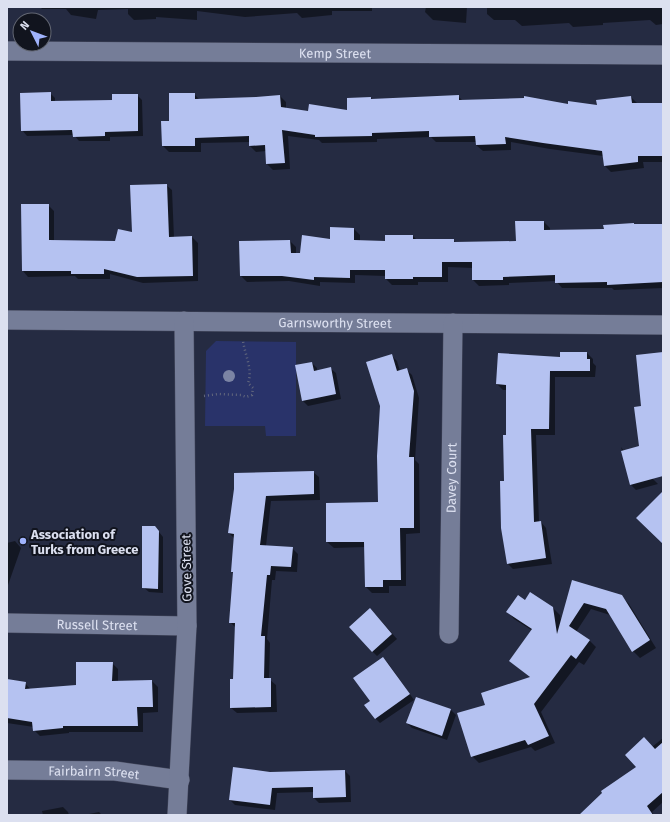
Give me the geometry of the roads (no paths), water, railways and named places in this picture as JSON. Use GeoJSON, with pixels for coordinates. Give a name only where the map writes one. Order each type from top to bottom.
{"type":"FeatureCollection","features":[{"type":"Feature","properties":{"kind":"street","name":"Kemp Street"},"geometry":{"type":"LineString","coordinates":[[7,50],[663,55]]}},
{"type":"Feature","properties":{"kind":"street","name":"Garnsworthy Street"},"geometry":{"type":"LineString","coordinates":[[7,320],[663,325]]}},
{"type":"Feature","properties":{"kind":"street","name":"Gove Street"},"geometry":{"type":"LineString","coordinates":[[177,815],[187,626],[184,321]]}},
{"type":"Feature","properties":{"kind":"street","name":"Davey Court"},"geometry":{"type":"LineString","coordinates":[[449,634],[453,323]]}},
{"type":"Feature","properties":{"kind":"street","name":"Russell Street"},"geometry":{"type":"LineString","coordinates":[[7,622],[187,626]]}},
{"type":"Feature","properties":{"kind":"street","name":"Fairbairn Street"},"geometry":{"type":"LineString","coordinates":[[7,770],[115,771],[180,780]]}},
{"type":"Feature","properties":{"kind":"place","name":"Association of Turks from Greece"},"geometry":{"type":"Point","coordinates":[23,541]}}]}
